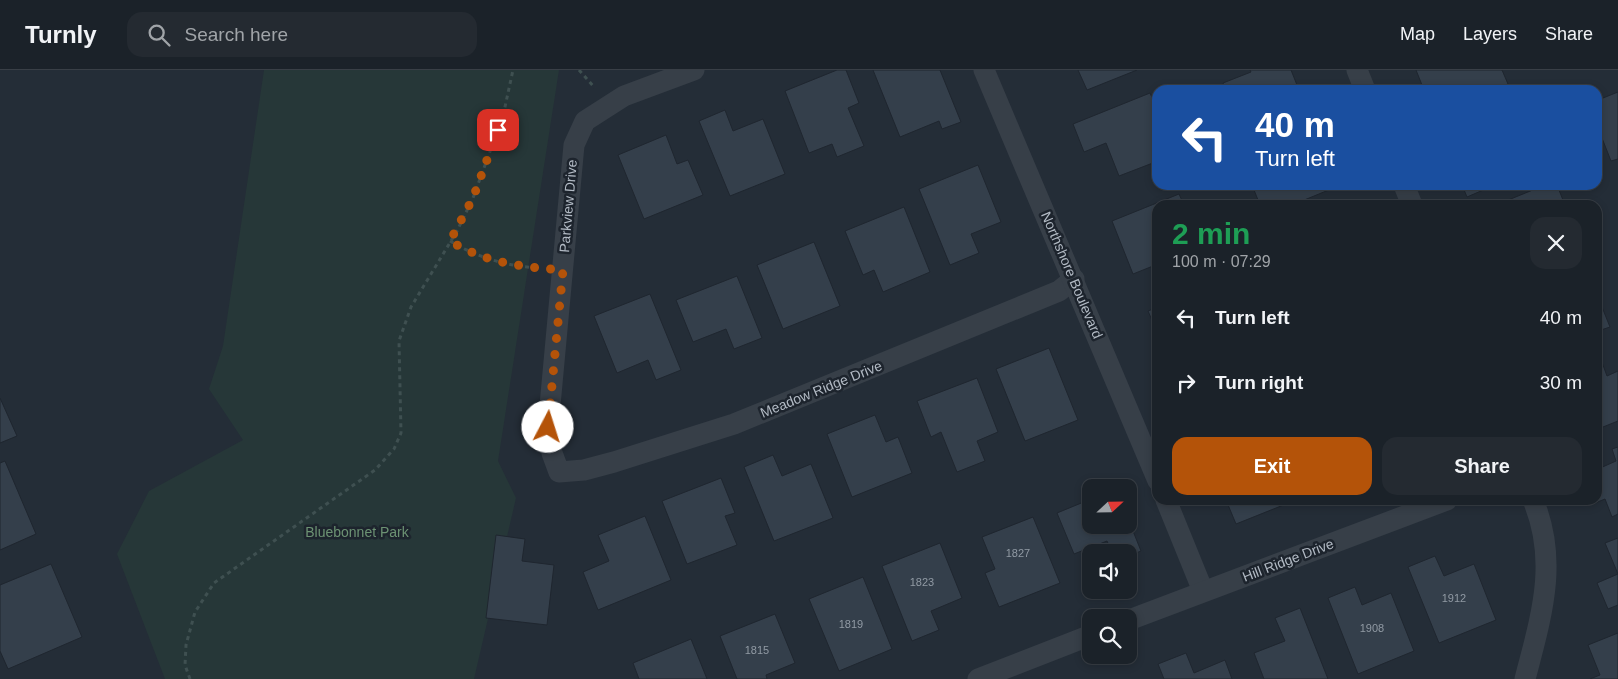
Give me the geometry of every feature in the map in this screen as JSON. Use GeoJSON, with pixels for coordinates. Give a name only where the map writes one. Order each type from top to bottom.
{"type":"FeatureCollection","features":[{"type":"Feature","properties":{"kind":"street","name":"Parkview Drive"},"geometry":{"type":"LineString","coordinates":[[559,472],[552,453],[548,427],[574,145],[584,121],[624,96],[694,70]]}},
{"type":"Feature","properties":{"kind":"street","name":"Northshore Boulevard"},"geometry":{"type":"LineString","coordinates":[[984,70],[1152,467]]}},
{"type":"Feature","properties":{"kind":"street"},"geometry":{"type":"LineString","coordinates":[[1357,70],[1363,85]]}},
{"type":"Feature","properties":{"kind":"street","name":"Meadow Ridge Drive"},"geometry":{"type":"LineString","coordinates":[[559,472],[584,470],[614,462],[734,424],[1059,291],[1074,279]]}},
{"type":"Feature","properties":{"kind":"street"},"geometry":{"type":"LineString","coordinates":[[1168,505],[1204,591]]}},
{"type":"Feature","properties":{"kind":"street","name":"Hill Ridge Drive"},"geometry":{"type":"LineString","coordinates":[[1137,617],[1434,505]]}},
{"type":"Feature","properties":{"kind":"street"},"geometry":{"type":"LineString","coordinates":[[1525,679],[1546,597],[1547,565],[1541,520],[1535,505]]}},
{"type":"Feature","properties":{"kind":"street"},"geometry":{"type":"LineString","coordinates":[[978,679],[1082,639]]}},
{"type":"Feature","properties":{"kind":"path"},"geometry":{"type":"LineString","coordinates":[[190,679],[185,665],[186,645],[195,612],[214,583],[375,470],[394,449],[401,433],[399,341],[412,307],[473,198],[503,116],[513,70]]}},
{"type":"Feature","properties":{"kind":"path"},"geometry":{"type":"LineString","coordinates":[[450,241],[465,250],[505,264],[563,270]]}},
{"type":"Feature","properties":{"kind":"green space","name":"Bluebonnet Park"},"geometry":{"type":"Polygon","coordinates":[[[264,70],[559,70],[498,461],[516,498],[474,679],[165,679],[117,554],[149,491],[243,440],[209,389],[223,346],[264,70]]]}},
{"type":"Feature","properties":{"kind":"building"},"geometry":{"type":"Polygon","coordinates":[[[837,70],[846,70],[859,103],[848,108],[864,146],[837,157],[832,144],[809,153],[785,91],[837,70]]]}},
{"type":"Feature","properties":{"kind":"building"},"geometry":{"type":"Polygon","coordinates":[[[873,70],[940,70],[961,122],[942,129],[939,121],[900,137],[873,70]]]}},
{"type":"Feature","properties":{"kind":"building"},"geometry":{"type":"Polygon","coordinates":[[[1078,70],[1137,70],[1087,90],[1078,70]]]}},
{"type":"Feature","properties":{"kind":"building"},"geometry":{"type":"Polygon","coordinates":[[[1250,70],[1291,70],[1297,85],[1224,85],[1223,83],[1251,72],[1250,70]]]}},
{"type":"Feature","properties":{"kind":"building"},"geometry":{"type":"Polygon","coordinates":[[[1416,70],[1502,70],[1508,84],[1506,85],[1422,85],[1416,70]]]}},
{"type":"Feature","properties":{"kind":"building"},"geometry":{"type":"Polygon","coordinates":[[[1618,92],[1618,159],[1611,161],[1602,138],[1602,98],[1618,92]]]}},
{"type":"Feature","properties":{"kind":"building"},"geometry":{"type":"Polygon","coordinates":[[[1150,93],[1152,98],[1152,163],[1119,176],[1106,143],[1084,152],[1073,124],[1150,93]]]}},
{"type":"Feature","properties":{"kind":"building"},"geometry":{"type":"Polygon","coordinates":[[[725,110],[733,131],[763,119],[785,174],[730,196],[699,121],[725,110]]]}},
{"type":"Feature","properties":{"kind":"building"},"geometry":{"type":"Polygon","coordinates":[[[666,135],[677,164],[688,160],[703,195],[644,219],[618,155],[666,135]]]}},
{"type":"Feature","properties":{"kind":"building"},"geometry":{"type":"Polygon","coordinates":[[[978,165],[1001,222],[971,234],[979,253],[950,265],[919,189],[978,165]]]}},
{"type":"Feature","properties":{"kind":"building"},"geometry":{"type":"Polygon","coordinates":[[[1254,190],[1329,190],[1304,200],[1258,200],[1254,190]]]}},
{"type":"Feature","properties":{"kind":"building"},"geometry":{"type":"Polygon","coordinates":[[[1464,190],[1483,190],[1467,197],[1464,190]]]}},
{"type":"Feature","properties":{"kind":"building"},"geometry":{"type":"Polygon","coordinates":[[[1533,190],[1559,190],[1563,200],[1508,200],[1533,190]]]}},
{"type":"Feature","properties":{"kind":"building"},"geometry":{"type":"Polygon","coordinates":[[[1179,194],[1182,200],[1164,200],[1179,194]]]}},
{"type":"Feature","properties":{"kind":"building"},"geometry":{"type":"Polygon","coordinates":[[[1152,205],[1152,266],[1133,274],[1112,221],[1152,205]]]}},
{"type":"Feature","properties":{"kind":"building"},"geometry":{"type":"Polygon","coordinates":[[[904,207],[930,272],[883,292],[874,270],[863,275],[845,231],[904,207]]]}},
{"type":"Feature","properties":{"kind":"building"},"geometry":{"type":"Polygon","coordinates":[[[814,242],[840,306],[783,329],[757,265],[814,242]]]}},
{"type":"Feature","properties":{"kind":"building"},"geometry":{"type":"Polygon","coordinates":[[[737,276],[762,338],[734,349],[726,329],[693,342],[676,300],[737,276]]]}},
{"type":"Feature","properties":{"kind":"building"},"geometry":{"type":"Polygon","coordinates":[[[650,294],[681,370],[656,380],[648,360],[617,373],[594,316],[650,294]]]}},
{"type":"Feature","properties":{"kind":"building"},"geometry":{"type":"Polygon","coordinates":[[[1602,307],[1610,327],[1602,330],[1602,307]]]}},
{"type":"Feature","properties":{"kind":"building"},"geometry":{"type":"Polygon","coordinates":[[[1152,309],[1152,320],[1148,311],[1152,309]]]}},
{"type":"Feature","properties":{"kind":"building"},"geometry":{"type":"Polygon","coordinates":[[[1049,348],[1078,420],[1025,441],[996,369],[1049,348]]]}},
{"type":"Feature","properties":{"kind":"building"},"geometry":{"type":"Polygon","coordinates":[[[1602,362],[1607,376],[1618,371],[1618,421],[1602,427],[1602,362]]]}},
{"type":"Feature","properties":{"kind":"building"},"geometry":{"type":"Polygon","coordinates":[[[977,378],[998,432],[977,441],[985,461],[957,472],[941,432],[931,437],[917,401],[977,378]]]}},
{"type":"Feature","properties":{"kind":"building"},"geometry":{"type":"Polygon","coordinates":[[[0,398],[17,436],[0,443],[0,398]]]}},
{"type":"Feature","properties":{"kind":"building"},"geometry":{"type":"Polygon","coordinates":[[[875,415],[886,442],[898,437],[912,473],[852,497],[827,434],[875,415]]]}},
{"type":"Feature","properties":{"kind":"building"},"geometry":{"type":"Polygon","coordinates":[[[1618,447],[1618,514],[1612,517],[1605,499],[1602,500],[1602,467],[1616,461],[1612,449],[1618,447]]]}},
{"type":"Feature","properties":{"kind":"building"},"geometry":{"type":"Polygon","coordinates":[[[773,455],[782,476],[811,464],[833,518],[774,541],[744,467],[773,455]]]}},
{"type":"Feature","properties":{"kind":"building"},"geometry":{"type":"Polygon","coordinates":[[[5,461],[36,534],[0,550],[0,463],[5,461]]]}},
{"type":"Feature","properties":{"kind":"building"},"geometry":{"type":"Polygon","coordinates":[[[721,478],[735,513],[725,516],[737,545],[687,564],[662,501],[721,478]]]}},
{"type":"Feature","properties":{"kind":"building"},"geometry":{"type":"Polygon","coordinates":[[[1082,503],[1082,534],[1134,534],[1141,551],[1137,553],[1137,544],[1108,544],[1107,541],[1099,544],[1082,544],[1082,551],[1074,554],[1057,513],[1082,503]]]}},
{"type":"Feature","properties":{"kind":"building"},"geometry":{"type":"Polygon","coordinates":[[[1228,505],[1284,505],[1236,524],[1228,505]]]}},
{"type":"Feature","properties":{"kind":"building"},"geometry":{"type":"Polygon","coordinates":[[[645,516],[671,580],[598,610],[583,572],[609,561],[598,535],[645,516]]]}},
{"type":"Feature","properties":{"kind":"building"},"geometry":{"type":"Polygon","coordinates":[[[1033,517],[1060,583],[999,607],[985,573],[995,569],[982,537],[1033,517]]]}},
{"type":"Feature","properties":{"kind":"building"},"geometry":{"type":"Polygon","coordinates":[[[496,535],[525,539],[522,561],[554,565],[547,625],[486,618],[496,535]]]}},
{"type":"Feature","properties":{"kind":"building"},"geometry":{"type":"Polygon","coordinates":[[[1618,538],[1618,574],[1605,543],[1618,538]]]}},
{"type":"Feature","properties":{"kind":"building"},"geometry":{"type":"Polygon","coordinates":[[[940,543],[962,598],[931,611],[939,630],[912,641],[882,566],[940,543]]]}},
{"type":"Feature","properties":{"kind":"building"},"geometry":{"type":"Polygon","coordinates":[[[1435,556],[1444,576],[1474,564],[1496,620],[1439,643],[1408,567],[1435,556]]]}},
{"type":"Feature","properties":{"kind":"building"},"geometry":{"type":"Polygon","coordinates":[[[51,564],[82,637],[8,669],[0,651],[0,585],[51,564]]]}},
{"type":"Feature","properties":{"kind":"building"},"geometry":{"type":"Polygon","coordinates":[[[1618,574],[1618,605],[1608,609],[1597,583],[1618,574]]]}},
{"type":"Feature","properties":{"kind":"building"},"geometry":{"type":"Polygon","coordinates":[[[863,577],[892,649],[839,671],[809,599],[863,577]]]}},
{"type":"Feature","properties":{"kind":"building"},"geometry":{"type":"Polygon","coordinates":[[[1355,587],[1362,605],[1391,593],[1414,651],[1358,674],[1328,598],[1355,587]]]}},
{"type":"Feature","properties":{"kind":"building"},"geometry":{"type":"Polygon","coordinates":[[[1300,608],[1328,679],[1264,679],[1254,653],[1285,641],[1275,618],[1300,608]]]}},
{"type":"Feature","properties":{"kind":"building"},"geometry":{"type":"Polygon","coordinates":[[[775,614],[795,663],[766,675],[767,679],[737,679],[720,636],[775,614]]]}},
{"type":"Feature","properties":{"kind":"building"},"geometry":{"type":"Polygon","coordinates":[[[1618,633],[1618,679],[1590,679],[1600,675],[1588,645],[1618,633]]]}},
{"type":"Feature","properties":{"kind":"building"},"geometry":{"type":"Polygon","coordinates":[[[691,639],[707,679],[639,679],[633,663],[691,639]]]}},
{"type":"Feature","properties":{"kind":"building"},"geometry":{"type":"Polygon","coordinates":[[[1186,653],[1194,673],[1225,660],[1232,679],[1164,679],[1158,664],[1186,653]]]}},
{"type":"Feature","properties":{"kind":"route"},"geometry":{"type":"LineString","coordinates":[[498,130],[473,198],[450,241],[485,259],[521,267],[563,270],[548,427]]}}]}
